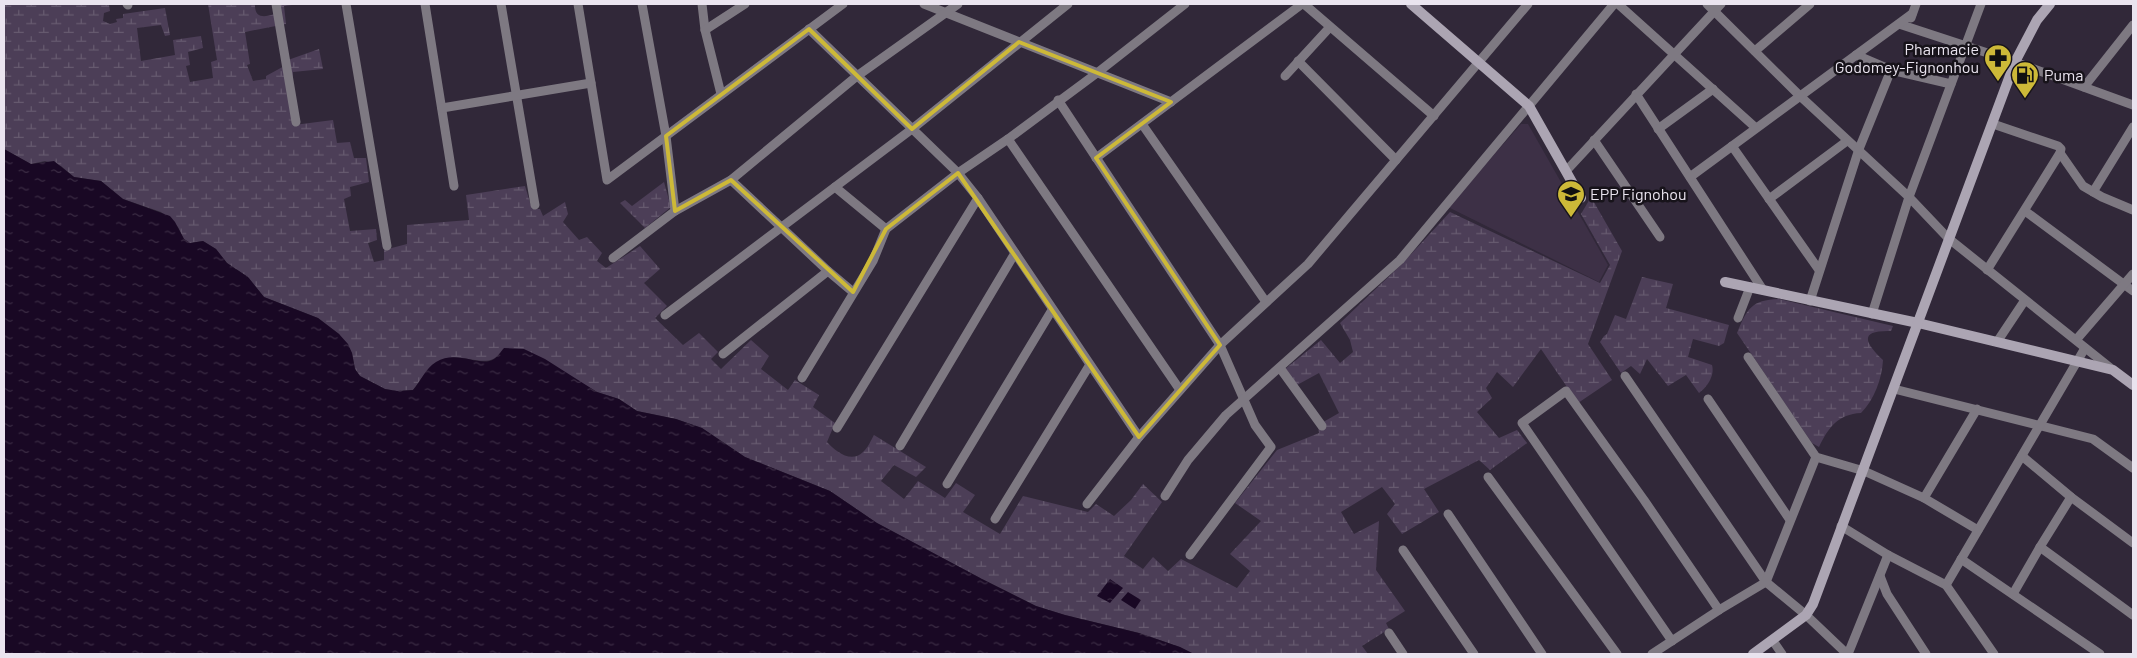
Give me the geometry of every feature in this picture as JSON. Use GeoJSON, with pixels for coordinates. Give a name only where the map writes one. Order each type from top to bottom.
{"type":"FeatureCollection","features":[{"type":"Feature","properties":{"kind":"street"},"geometry":{"type":"LineString","coordinates":[[276,4],[296,122]]}},
{"type":"Feature","properties":{"kind":"street"},"geometry":{"type":"LineString","coordinates":[[346,4],[387,246]]}},
{"type":"Feature","properties":{"kind":"street"},"geometry":{"type":"LineString","coordinates":[[425,4],[454,186]]}},
{"type":"Feature","properties":{"kind":"street"},"geometry":{"type":"LineString","coordinates":[[501,4],[535,205]]}},
{"type":"Feature","properties":{"kind":"street"},"geometry":{"type":"LineString","coordinates":[[578,4],[607,180],[843,4]]}},
{"type":"Feature","properties":{"kind":"street"},"geometry":{"type":"LineString","coordinates":[[642,4],[666,136],[675,211]]}},
{"type":"Feature","properties":{"kind":"street"},"geometry":{"type":"LineString","coordinates":[[702,4],[705,30],[721,94]]}},
{"type":"Feature","properties":{"kind":"street"},"geometry":{"type":"LineString","coordinates":[[705,30],[745,4]]}},
{"type":"Feature","properties":{"kind":"street"},"geometry":{"type":"LineString","coordinates":[[924,4],[1171,102]]}},
{"type":"Feature","properties":{"kind":"street"},"geometry":{"type":"LineString","coordinates":[[613,258],[675,211],[731,180],[857,76],[958,4]]}},
{"type":"Feature","properties":{"kind":"street"},"geometry":{"type":"LineString","coordinates":[[665,315],[912,129],[1068,4]]}},
{"type":"Feature","properties":{"kind":"street"},"geometry":{"type":"LineString","coordinates":[[802,378],[873,261],[886,229],[958,173],[1008,139],[1058,100],[1097,73],[1185,4]]}},
{"type":"Feature","properties":{"kind":"street"},"geometry":{"type":"LineString","coordinates":[[1096,158],[1303,4],[1434,116]]}},
{"type":"Feature","properties":{"kind":"street"},"geometry":{"type":"LineString","coordinates":[[1087,504],[1139,437],[1220,344],[1308,264],[1528,4]]}},
{"type":"Feature","properties":{"kind":"street"},"geometry":{"type":"LineString","coordinates":[[1165,496],[1194,452],[1226,415],[1400,260],[1616,4],[1756,128]]}},
{"type":"Feature","properties":{"kind":"street"},"geometry":{"type":"LineString","coordinates":[[1566,171],[1673,54],[1710,7],[1721,4]]}},
{"type":"Feature","properties":{"kind":"street"},"geometry":{"type":"LineString","coordinates":[[1755,51],[1810,4]]}},
{"type":"Feature","properties":{"kind":"street"},"geometry":{"type":"LineString","coordinates":[[1690,177],[1856,55],[1903,26],[1912,14],[1916,4]]}},
{"type":"Feature","properties":{"kind":"street"},"geometry":{"type":"LineString","coordinates":[[1872,314],[1909,197],[1981,4]]}},
{"type":"Feature","properties":{"kind":"street"},"geometry":{"type":"LineString","coordinates":[[1752,654],[1806,615],[1814,604],[1841,526],[1864,471],[1948,238],[2015,62],[2036,20],[2050,4]]}},
{"type":"Feature","properties":{"kind":"street"},"geometry":{"type":"LineString","coordinates":[[1417,6],[1478,63],[1529,106],[1581,198]]}},
{"type":"Feature","properties":{"kind":"street"},"geometry":{"type":"LineString","coordinates":[[1710,7],[1800,96],[1909,197],[1948,238],[2133,385]]}},
{"type":"Feature","properties":{"kind":"street"},"geometry":{"type":"LineString","coordinates":[[2084,86],[2133,25]]}},
{"type":"Feature","properties":{"kind":"street"},"geometry":{"type":"LineString","coordinates":[[1903,26],[2015,62],[2133,105]]}},
{"type":"Feature","properties":{"kind":"street"},"geometry":{"type":"LineString","coordinates":[[1284,76],[1330,27]]}},
{"type":"Feature","properties":{"kind":"street"},"geometry":{"type":"LineString","coordinates":[[809,29],[958,173],[978,198],[1089,366],[1139,437]]}},
{"type":"Feature","properties":{"kind":"street"},"geometry":{"type":"LineString","coordinates":[[1856,55],[1891,70],[1951,84]]}},
{"type":"Feature","properties":{"kind":"street"},"geometry":{"type":"LineString","coordinates":[[1298,61],[1396,160]]}},
{"type":"Feature","properties":{"kind":"street"},"geometry":{"type":"LineString","coordinates":[[1810,301],[1859,149],[1891,70]]}},
{"type":"Feature","properties":{"kind":"street"},"geometry":{"type":"LineString","coordinates":[[442,108],[591,82]]}},
{"type":"Feature","properties":{"kind":"street"},"geometry":{"type":"LineString","coordinates":[[1658,129],[1713,89]]}},
{"type":"Feature","properties":{"kind":"street"},"geometry":{"type":"LineString","coordinates":[[1636,94],[1763,290]]}},
{"type":"Feature","properties":{"kind":"street"},"geometry":{"type":"LineString","coordinates":[[1058,100],[1220,344],[1255,425],[1271,447],[1190,555]]}},
{"type":"Feature","properties":{"kind":"street"},"geometry":{"type":"LineString","coordinates":[[1142,124],[1266,302]]}},
{"type":"Feature","properties":{"kind":"street"},"geometry":{"type":"LineString","coordinates":[[1993,124],[2058,146],[2060,153],[2083,186],[2133,210]]}},
{"type":"Feature","properties":{"kind":"street"},"geometry":{"type":"LineString","coordinates":[[2093,192],[2133,127]]}},
{"type":"Feature","properties":{"kind":"street"},"geometry":{"type":"LineString","coordinates":[[1008,139],[1180,390]]}},
{"type":"Feature","properties":{"kind":"street"},"geometry":{"type":"LineString","coordinates":[[1594,140],[1660,237]]}},
{"type":"Feature","properties":{"kind":"street"},"geometry":{"type":"LineString","coordinates":[[1769,199],[1847,140]]}},
{"type":"Feature","properties":{"kind":"street"},"geometry":{"type":"LineString","coordinates":[[1732,146],[1819,270]]}},
{"type":"Feature","properties":{"kind":"street"},"geometry":{"type":"LineString","coordinates":[[1987,270],[2060,153]]}},
{"type":"Feature","properties":{"kind":"street"},"geometry":{"type":"LineString","coordinates":[[731,180],[853,292]]}},
{"type":"Feature","properties":{"kind":"street"},"geometry":{"type":"LineString","coordinates":[[835,187],[886,229]]}},
{"type":"Feature","properties":{"kind":"street"},"geometry":{"type":"LineString","coordinates":[[837,428],[978,198]]}},
{"type":"Feature","properties":{"kind":"street"},"geometry":{"type":"LineString","coordinates":[[2025,211],[2133,291]]}},
{"type":"Feature","properties":{"kind":"street"},"geometry":{"type":"LineString","coordinates":[[900,446],[1015,253]]}},
{"type":"Feature","properties":{"kind":"street"},"geometry":{"type":"LineString","coordinates":[[724,354],[828,271]]}},
{"type":"Feature","properties":{"kind":"street"},"geometry":{"type":"LineString","coordinates":[[2076,340],[2133,274]]}},
{"type":"Feature","properties":{"kind":"street"},"geometry":{"type":"LineString","coordinates":[[1725,282],[1918,323],[2113,370]]}},
{"type":"Feature","properties":{"kind":"street"},"geometry":{"type":"LineString","coordinates":[[1738,318],[1750,287]]}},
{"type":"Feature","properties":{"kind":"street"},"geometry":{"type":"LineString","coordinates":[[1997,342],[2025,300]]}},
{"type":"Feature","properties":{"kind":"street"},"geometry":{"type":"LineString","coordinates":[[947,484],[1052,310]]}},
{"type":"Feature","properties":{"kind":"street"},"geometry":{"type":"LineString","coordinates":[[1946,585],[2085,348]]}},
{"type":"Feature","properties":{"kind":"street"},"geometry":{"type":"LineString","coordinates":[[1748,357],[1816,456],[1864,471],[1924,498],[1978,530]]}},
{"type":"Feature","properties":{"kind":"street"},"geometry":{"type":"LineString","coordinates":[[995,519],[1089,366]]}},
{"type":"Feature","properties":{"kind":"street"},"geometry":{"type":"LineString","coordinates":[[1280,368],[1322,426]]}},
{"type":"Feature","properties":{"kind":"street"},"geometry":{"type":"LineString","coordinates":[[1626,376],[1766,582],[1806,615],[1848,654],[1888,555]]}},
{"type":"Feature","properties":{"kind":"street"},"geometry":{"type":"LineString","coordinates":[[1894,389],[1977,408],[2094,439],[2133,468]]}},
{"type":"Feature","properties":{"kind":"street"},"geometry":{"type":"LineString","coordinates":[[1672,641],[1522,423],[1566,391],[1644,500],[1718,610]]}},
{"type":"Feature","properties":{"kind":"street"},"geometry":{"type":"LineString","coordinates":[[1708,399],[1790,520]]}},
{"type":"Feature","properties":{"kind":"street"},"geometry":{"type":"LineString","coordinates":[[1924,498],[1977,408]]}},
{"type":"Feature","properties":{"kind":"street"},"geometry":{"type":"LineString","coordinates":[[1652,654],[1718,610],[1766,582],[1816,456]]}},
{"type":"Feature","properties":{"kind":"street"},"geometry":{"type":"LineString","coordinates":[[2022,456],[2071,497],[2133,543]]}},
{"type":"Feature","properties":{"kind":"street"},"geometry":{"type":"LineString","coordinates":[[1488,477],[1617,654]]}},
{"type":"Feature","properties":{"kind":"street"},"geometry":{"type":"LineString","coordinates":[[2013,594],[2071,497]]}},
{"type":"Feature","properties":{"kind":"street"},"geometry":{"type":"LineString","coordinates":[[1448,514],[1542,654]]}},
{"type":"Feature","properties":{"kind":"street"},"geometry":{"type":"LineString","coordinates":[[1841,526],[1888,555],[1946,585],[1994,654]]}},
{"type":"Feature","properties":{"kind":"street"},"geometry":{"type":"LineString","coordinates":[[2040,547],[2133,615]]}},
{"type":"Feature","properties":{"kind":"street"},"geometry":{"type":"LineString","coordinates":[[1403,550],[1474,654]]}},
{"type":"Feature","properties":{"kind":"street"},"geometry":{"type":"LineString","coordinates":[[1961,559],[2100,654]]}},
{"type":"Feature","properties":{"kind":"street"},"geometry":{"type":"LineString","coordinates":[[1880,576],[1880,581],[1887,594],[1926,654]]}},
{"type":"Feature","properties":{"kind":"street"},"geometry":{"type":"LineString","coordinates":[[1388,633],[1403,654]]}},
{"type":"Feature","properties":{"kind":"street"},"geometry":{"type":"LineString","coordinates":[[1773,640],[1782,654]]}},
{"type":"Feature","properties":{"kind":"street"},"geometry":{"type":"LineString","coordinates":[[1988,645],[2001,654]]}},
{"type":"Feature","properties":{"kind":"highlighted area"},"geometry":{"type":"Polygon","coordinates":[[[809,29],[912,129],[1019,42],[1171,102],[1096,158],[1220,345],[1139,437],[958,173],[886,229],[853,292],[731,180],[675,211],[666,136],[809,29]]]}},
{"type":"Feature","properties":{"kind":"shaded area"},"geometry":{"type":"Polygon","coordinates":[[[1521,124],[1528,124],[1608,265],[1599,282],[1448,207],[1521,124]]]}},
{"type":"Feature","properties":{"kind":"green space"},"geometry":{"type":"Polygon","coordinates":[[[4,4],[112,4],[109,5],[110,11],[104,13],[103,21],[110,24],[117,22],[116,19],[123,18],[123,14],[165,8],[170,35],[165,36],[161,25],[137,28],[141,61],[175,55],[173,40],[201,36],[203,48],[188,52],[190,65],[186,66],[190,82],[213,78],[211,62],[217,60],[208,4],[255,4],[257,13],[263,16],[280,12],[279,4],[300,4],[284,6],[286,24],[245,32],[250,64],[247,65],[253,81],[266,79],[266,76],[288,64],[288,60],[319,49],[323,69],[293,72],[294,125],[333,120],[337,143],[350,142],[354,158],[366,158],[369,182],[350,187],[351,196],[344,199],[350,231],[376,229],[377,240],[368,243],[374,262],[384,260],[384,250],[407,244],[407,225],[469,220],[466,195],[525,186],[532,209],[540,209],[543,216],[565,202],[568,214],[563,222],[579,240],[587,237],[602,253],[597,261],[606,268],[640,246],[660,269],[644,283],[667,306],[655,318],[683,345],[699,333],[718,352],[711,359],[721,369],[751,340],[769,356],[761,369],[788,390],[795,380],[819,395],[813,407],[835,423],[827,442],[834,449],[844,455],[853,457],[863,452],[874,435],[926,467],[916,477],[894,465],[881,481],[904,499],[918,481],[945,498],[956,483],[975,495],[963,512],[1000,534],[1023,496],[1088,512],[1096,504],[1114,516],[1131,500],[1143,484],[1162,502],[1124,556],[1143,569],[1153,557],[1168,571],[1181,559],[1237,588],[1250,571],[1230,554],[1261,521],[1235,503],[1277,450],[1319,433],[1318,425],[1339,413],[1319,373],[1297,385],[1285,369],[1321,340],[1340,363],[1353,352],[1350,340],[1340,323],[1402,264],[1450,212],[1600,283],[1610,265],[1581,214],[1591,197],[1622,251],[1588,344],[1612,380],[1578,403],[1541,349],[1513,387],[1497,372],[1486,388],[1492,398],[1477,412],[1499,438],[1517,430],[1527,443],[1490,470],[1479,460],[1424,489],[1439,512],[1402,534],[1387,514],[1395,504],[1382,487],[1341,512],[1354,534],[1379,521],[1376,570],[1405,611],[1386,623],[1389,629],[1362,646],[1368,654],[1194,654],[1180,647],[1139,633],[1036,606],[877,523],[830,491],[745,457],[702,428],[676,419],[637,411],[619,399],[597,392],[534,355],[500,353],[495,358],[481,361],[458,358],[442,360],[429,369],[413,390],[397,391],[385,389],[360,376],[355,369],[352,353],[339,334],[318,318],[264,297],[248,277],[227,263],[216,249],[203,241],[190,243],[184,239],[178,227],[161,212],[123,199],[101,181],[74,177],[61,166],[45,161],[31,164],[4,149],[4,4]]]}},
{"type":"Feature","properties":{"kind":"green space"},"geometry":{"type":"Polygon","coordinates":[[[664,182],[671,207],[645,228],[620,203],[625,200],[632,206],[664,182]]]}},
{"type":"Feature","properties":{"kind":"green space"},"geometry":{"type":"Polygon","coordinates":[[[1642,277],[1673,284],[1666,308],[1729,325],[1724,343],[1719,346],[1693,339],[1688,357],[1712,365],[1713,369],[1710,381],[1699,393],[1686,375],[1668,386],[1647,359],[1640,374],[1631,366],[1621,373],[1600,342],[1607,334],[1615,315],[1626,319],[1642,277]]]}},
{"type":"Feature","properties":{"kind":"green space"},"geometry":{"type":"Polygon","coordinates":[[[1779,299],[1893,326],[1891,331],[1880,331],[1869,335],[1869,343],[1883,360],[1879,382],[1870,402],[1861,413],[1846,416],[1835,423],[1819,447],[1812,443],[1737,333],[1751,307],[1762,301],[1779,299]]]}},
{"type":"Feature","properties":{"kind":"water"},"geometry":{"type":"Polygon","coordinates":[[[4,149],[31,164],[54,161],[74,177],[101,181],[123,199],[170,216],[184,239],[190,243],[203,241],[216,249],[227,263],[248,277],[264,297],[318,318],[339,334],[348,344],[355,369],[360,376],[385,389],[397,391],[413,390],[429,368],[436,362],[444,359],[452,357],[488,361],[495,358],[504,348],[524,349],[545,359],[597,392],[619,399],[637,411],[676,419],[702,428],[745,457],[830,491],[877,523],[1036,606],[1139,633],[1180,647],[1194,654],[4,654],[4,149]]]}},
{"type":"Feature","properties":{"kind":"water"},"geometry":{"type":"Polygon","coordinates":[[[1110,579],[1123,588],[1110,603],[1097,596],[1110,579]]]}},
{"type":"Feature","properties":{"kind":"water"},"geometry":{"type":"Polygon","coordinates":[[[1128,592],[1141,600],[1135,609],[1121,600],[1128,592]]]}},
{"type":"Feature","properties":{"kind":"place","name":"Pharmacie Godomey-Fignonhou"},"geometry":{"type":"Point","coordinates":[1998,82]}},
{"type":"Feature","properties":{"kind":"place","name":"Puma"},"geometry":{"type":"Point","coordinates":[2025,99]}},
{"type":"Feature","properties":{"kind":"place","name":"EPP Fignohou"},"geometry":{"type":"Point","coordinates":[1571,218]}}]}
